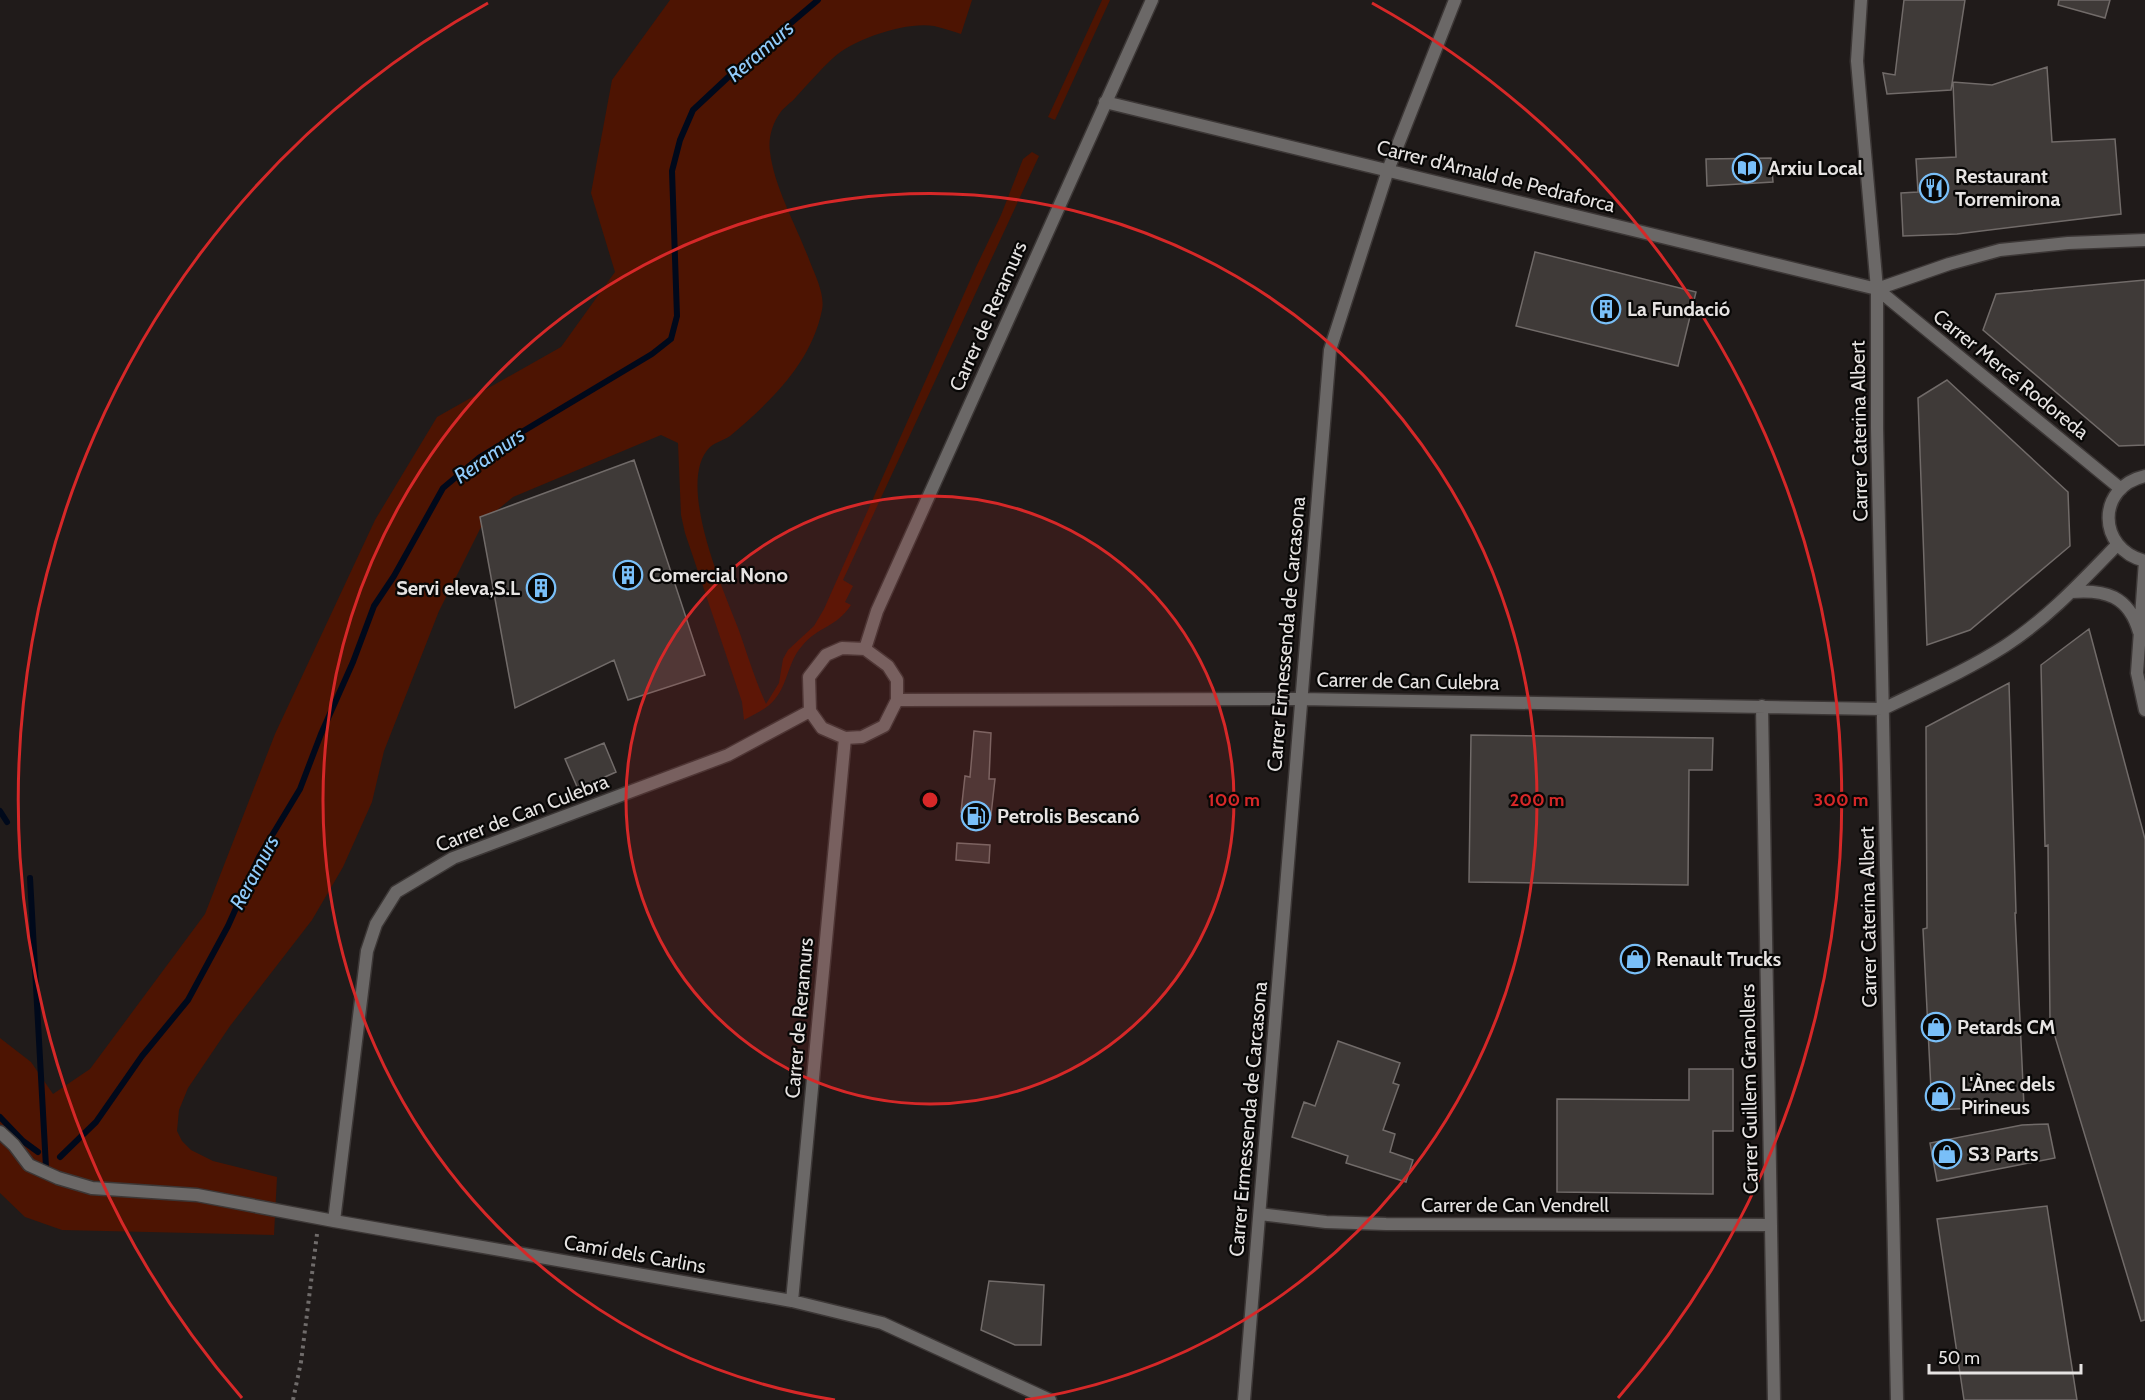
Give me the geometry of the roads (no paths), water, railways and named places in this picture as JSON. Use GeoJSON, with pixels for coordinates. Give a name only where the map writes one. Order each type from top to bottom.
{"type":"FeatureCollection","features":[{"type":"Feature","properties":{"kind":"street","name":"Carrer de Reramurs"},"geometry":{"type":"LineString","coordinates":[[864,649],[877,611],[1152,0]]}},
{"type":"Feature","properties":{"kind":"street","name":"Carrer Ermessenda de Carcasona"},"geometry":{"type":"LineString","coordinates":[[1244,1400],[1330,350],[1388,170],[1455,0]]}},
{"type":"Feature","properties":{"kind":"street","name":"Carrer Caterina Albert"},"geometry":{"type":"LineString","coordinates":[[1861,0],[1857,61],[1877,289],[1897,1400]]}},
{"type":"Feature","properties":{"kind":"street","name":"Carrer d'Arnald de Pedraforca"},"geometry":{"type":"LineString","coordinates":[[1105,102],[1877,289]]}},
{"type":"Feature","properties":{"kind":"street"},"geometry":{"type":"LineString","coordinates":[[1877,289],[1949,264],[2000,250],[2068,243],[2145,240]]}},
{"type":"Feature","properties":{"kind":"street","name":"Carrer Mercé Rodoreda"},"geometry":{"type":"LineString","coordinates":[[1877,289],[2121,489]]}},
{"type":"Feature","properties":{"kind":"street"},"geometry":{"type":"LineString","coordinates":[[2145,476],[2129,482],[2121,489],[2115,495],[2109,512],[2110,529],[2117,545],[2129,555],[2145,561],[2137,673],[2145,710]]}},
{"type":"Feature","properties":{"kind":"street"},"geometry":{"type":"LineString","coordinates":[[1883,709],[1968,668],[2007,645],[2046,616],[2117,545]]}},
{"type":"Feature","properties":{"kind":"street"},"geometry":{"type":"LineString","coordinates":[[2071,592],[2092,590],[2109,594],[2123,602],[2131,613],[2140,636]]}},
{"type":"Feature","properties":{"kind":"street"},"geometry":{"type":"LineString","coordinates":[[842,648],[864,649],[888,666],[897,680],[897,700],[884,726],[862,737],[845,738],[822,728],[810,711],[809,676],[826,655],[842,648]]}},
{"type":"Feature","properties":{"kind":"street","name":"Carrer de Can Culebra"},"geometry":{"type":"LineString","coordinates":[[897,700],[1300,699],[1883,709]]}},
{"type":"Feature","properties":{"kind":"street","name":"Carrer Guillem Granollers"},"geometry":{"type":"LineString","coordinates":[[1762,706],[1774,1400]]}},
{"type":"Feature","properties":{"kind":"street","name":"Carrer de Can Culebra"},"geometry":{"type":"LineString","coordinates":[[334,1221],[367,951],[376,924],[396,892],[453,858],[728,755],[810,711]]}},
{"type":"Feature","properties":{"kind":"street","name":"Carrer de Reramurs"},"geometry":{"type":"LineString","coordinates":[[792,1301],[845,738]]}},
{"type":"Feature","properties":{"kind":"street","name":"Camí dels Carlins"},"geometry":{"type":"LineString","coordinates":[[0,1132],[14,1145],[29,1165],[58,1178],[92,1188],[197,1195],[792,1301],[882,1323],[1050,1400]]}},
{"type":"Feature","properties":{"kind":"street","name":"Carrer de Can Vendrell"},"geometry":{"type":"LineString","coordinates":[[1260,1214],[1326,1222],[1386,1224],[1771,1225]]}},
{"type":"Feature","properties":{"kind":"waterway","name":"Reramurs"},"geometry":{"type":"LineString","coordinates":[[60,1157],[96,1122],[142,1056],[188,1000],[228,926],[259,857],[300,789],[374,606],[394,576],[443,488],[480,457],[652,354],[671,339],[677,316],[672,171],[680,140],[693,110],[739,67],[818,0]]}},
{"type":"Feature","properties":{"kind":"waterway"},"geometry":{"type":"LineString","coordinates":[[0,811],[7,822]]}},
{"type":"Feature","properties":{"kind":"waterway"},"geometry":{"type":"LineString","coordinates":[[30,878],[46,1167]]}},
{"type":"Feature","properties":{"kind":"waterway","name":"Reramurs"},"geometry":{"type":"LineString","coordinates":[[0,1117],[23,1141],[38,1152]]}},
{"type":"Feature","properties":{"kind":"place","name":"Arxiu Local"},"geometry":{"type":"Point","coordinates":[1747,168]}},
{"type":"Feature","properties":{"kind":"place","name":"Restaurant Torremirona"},"geometry":{"type":"Point","coordinates":[1934,188]}},
{"type":"Feature","properties":{"kind":"place","name":"La Fundació"},"geometry":{"type":"Point","coordinates":[1606,309]}},
{"type":"Feature","properties":{"kind":"place","name":"Comercial Nono"},"geometry":{"type":"Point","coordinates":[628,575]}},
{"type":"Feature","properties":{"kind":"place","name":"Servi eleva,S.L"},"geometry":{"type":"Point","coordinates":[541,588]}},
{"type":"Feature","properties":{"kind":"place","name":"Petrolis Bescanó"},"geometry":{"type":"Point","coordinates":[976,816]}},
{"type":"Feature","properties":{"kind":"place","name":"Renault Trucks"},"geometry":{"type":"Point","coordinates":[1635,959]}},
{"type":"Feature","properties":{"kind":"place","name":"Petards CM"},"geometry":{"type":"Point","coordinates":[1936,1027]}},
{"type":"Feature","properties":{"kind":"place","name":"L'Ànec dels Pirineus"},"geometry":{"type":"Point","coordinates":[1940,1096]}},
{"type":"Feature","properties":{"kind":"place","name":"S3 Parts"},"geometry":{"type":"Point","coordinates":[1947,1154]}}]}
